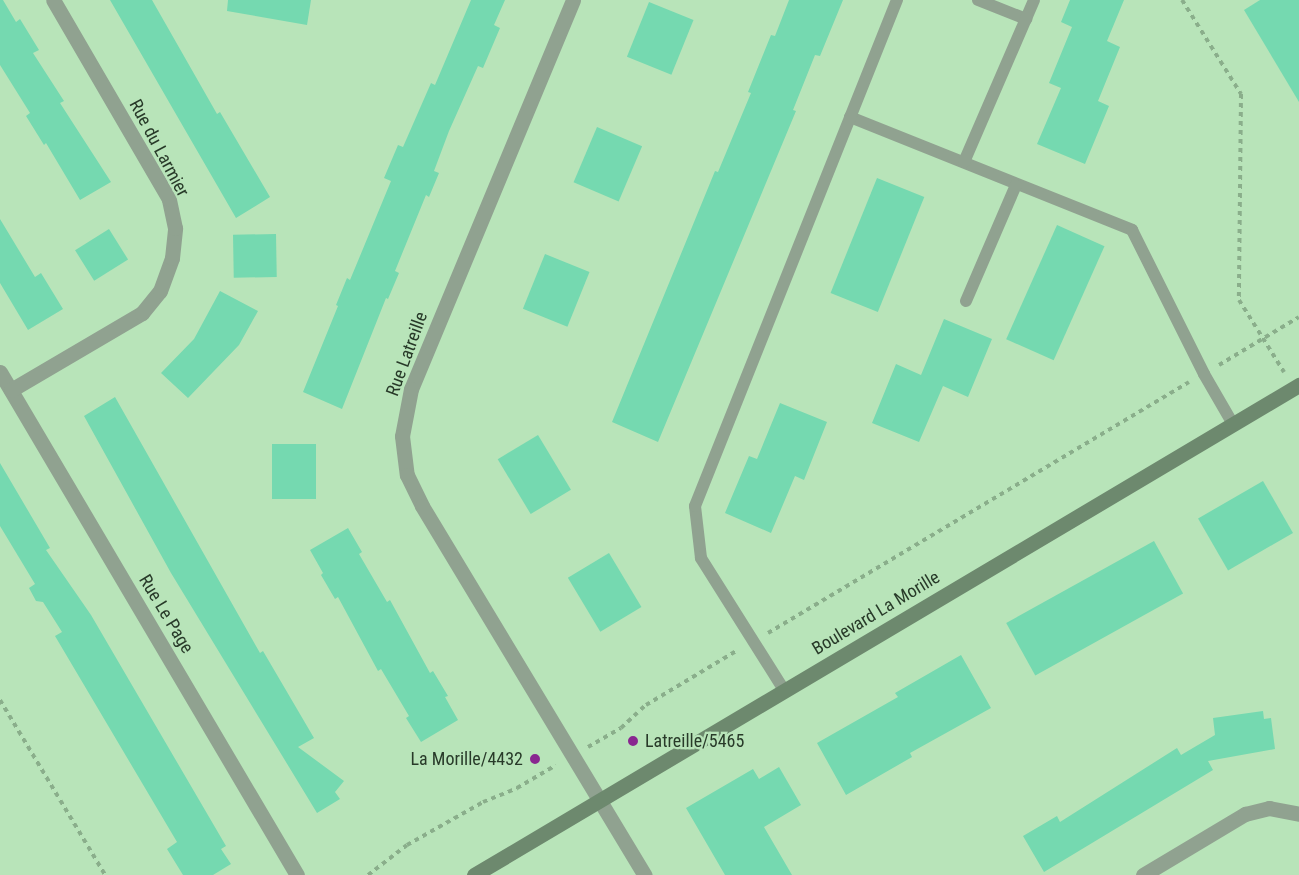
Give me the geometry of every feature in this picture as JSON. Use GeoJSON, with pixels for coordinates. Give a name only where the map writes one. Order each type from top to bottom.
{"type":"FeatureCollection","features":[{"type":"Feature","properties":{"kind":"street","name":"Rue du Larmier"},"geometry":{"type":"LineString","coordinates":[[11,390],[142,312],[160,291],[172,258],[175,228],[169,199],[53,0]]}},
{"type":"Feature","properties":{"kind":"street","name":"Rue Latreille"},"geometry":{"type":"LineString","coordinates":[[573,0],[411,389],[402,436],[406,476],[422,506],[645,875]]}},
{"type":"Feature","properties":{"kind":"street","name":"Rue Le Page"},"geometry":{"type":"LineString","coordinates":[[0,372],[297,875]]}},
{"type":"Feature","properties":{"kind":"street","name":"Boulevard La Morille"},"geometry":{"type":"LineString","coordinates":[[474,875],[1296,386]]}},
{"type":"Feature","properties":{"kind":"street"},"geometry":{"type":"LineString","coordinates":[[1143,875],[1245,814],[1269,808],[1299,814]]}},
{"type":"Feature","properties":{"kind":"lane"},"geometry":{"type":"LineString","coordinates":[[784,690],[701,558],[695,506],[897,0]]}},
{"type":"Feature","properties":{"kind":"lane"},"geometry":{"type":"LineString","coordinates":[[978,0],[1026,19]]}},
{"type":"Feature","properties":{"kind":"lane"},"geometry":{"type":"LineString","coordinates":[[964,162],[1034,0]]}},
{"type":"Feature","properties":{"kind":"lane"},"geometry":{"type":"LineString","coordinates":[[850,117],[1132,230],[1204,374],[1233,424]]}},
{"type":"Feature","properties":{"kind":"lane"},"geometry":{"type":"LineString","coordinates":[[966,302],[1016,184]]}},
{"type":"Feature","properties":{"kind":"path"},"geometry":{"type":"LineString","coordinates":[[1182,0],[1241,94],[1239,300],[1296,386]]}},
{"type":"Feature","properties":{"kind":"path"},"geometry":{"type":"LineString","coordinates":[[368,875],[407,845],[483,802],[517,789],[621,729],[646,705],[1299,317]]}},
{"type":"Feature","properties":{"kind":"path"},"geometry":{"type":"LineString","coordinates":[[0,700],[105,875]]}},
{"type":"Feature","properties":{"kind":"building"},"geometry":{"type":"Polygon","coordinates":[[[0,0],[3,0],[16,22],[20,19],[39,50],[33,53],[64,101],[60,103],[111,182],[80,200],[46,143],[44,145],[26,116],[30,113],[0,65],[0,0]]]}},
{"type":"Feature","properties":{"kind":"building"},"geometry":{"type":"Polygon","coordinates":[[[110,0],[152,0],[217,114],[220,112],[270,197],[236,218],[110,0]]]}},
{"type":"Feature","properties":{"kind":"building"},"geometry":{"type":"Polygon","coordinates":[[[228,0],[311,0],[307,25],[227,11],[228,0]]]}},
{"type":"Feature","properties":{"kind":"building"},"geometry":{"type":"Polygon","coordinates":[[[471,0],[505,0],[494,25],[500,28],[483,68],[478,66],[449,131],[434,171],[439,173],[429,197],[426,195],[395,271],[399,273],[388,299],[386,298],[342,409],[303,392],[347,278],[350,280],[391,181],[384,178],[398,145],[403,147],[431,83],[435,85],[471,0]]]}},
{"type":"Feature","properties":{"kind":"building"},"geometry":{"type":"Polygon","coordinates":[[[789,0],[843,0],[820,56],[815,55],[793,110],[796,111],[658,442],[612,422],[715,171],[718,172],[751,93],[748,92],[771,35],[775,36],[789,0]]]}},
{"type":"Feature","properties":{"kind":"building"},"geometry":{"type":"Polygon","coordinates":[[[1070,0],[1124,0],[1107,41],[1120,47],[1098,101],[1109,106],[1085,164],[1037,144],[1061,88],[1049,83],[1072,27],[1061,22],[1070,0]]]}},
{"type":"Feature","properties":{"kind":"building"},"geometry":{"type":"Polygon","coordinates":[[[1260,0],[1299,0],[1299,102],[1244,10],[1260,0]]]}},
{"type":"Feature","properties":{"kind":"building"},"geometry":{"type":"Polygon","coordinates":[[[649,2],[694,20],[671,75],[627,57],[649,2]]]}},
{"type":"Feature","properties":{"kind":"building"},"geometry":{"type":"Polygon","coordinates":[[[597,127],[642,146],[619,201],[574,182],[597,127]]]}},
{"type":"Feature","properties":{"kind":"building"},"geometry":{"type":"Polygon","coordinates":[[[877,178],[924,197],[878,312],[831,293],[877,178]]]}},
{"type":"Feature","properties":{"kind":"building"},"geometry":{"type":"Polygon","coordinates":[[[0,219],[35,277],[41,273],[63,309],[28,330],[0,283],[0,219]]]}},
{"type":"Feature","properties":{"kind":"building"},"geometry":{"type":"Polygon","coordinates":[[[1057,225],[1105,246],[1054,360],[1006,339],[1057,225]]]}},
{"type":"Feature","properties":{"kind":"building"},"geometry":{"type":"Polygon","coordinates":[[[109,229],[128,260],[94,281],[75,250],[109,229]]]}},
{"type":"Feature","properties":{"kind":"building"},"geometry":{"type":"Polygon","coordinates":[[[276,234],[277,277],[234,278],[233,235],[276,234]]]}},
{"type":"Feature","properties":{"kind":"building"},"geometry":{"type":"Polygon","coordinates":[[[545,254],[590,272],[567,327],[523,309],[545,254]]]}},
{"type":"Feature","properties":{"kind":"building"},"geometry":{"type":"Polygon","coordinates":[[[220,291],[258,311],[239,345],[188,398],[161,373],[194,339],[220,291]]]}},
{"type":"Feature","properties":{"kind":"building"},"geometry":{"type":"Polygon","coordinates":[[[944,319],[992,339],[968,397],[943,386],[919,442],[872,423],[896,364],[921,375],[944,319]]]}},
{"type":"Feature","properties":{"kind":"building"},"geometry":{"type":"Polygon","coordinates":[[[115,397],[260,653],[263,651],[314,738],[298,747],[344,781],[335,792],[340,799],[317,813],[171,573],[84,416],[115,397]]]}},
{"type":"Feature","properties":{"kind":"building"},"geometry":{"type":"Polygon","coordinates":[[[780,403],[827,422],[804,480],[795,476],[771,533],[725,513],[749,456],[757,459],[780,403]]]}},
{"type":"Feature","properties":{"kind":"building"},"geometry":{"type":"Polygon","coordinates":[[[538,435],[571,490],[531,514],[498,459],[538,435]]]}},
{"type":"Feature","properties":{"kind":"building"},"geometry":{"type":"Polygon","coordinates":[[[272,444],[316,444],[316,499],[272,499],[272,444]]]}},
{"type":"Feature","properties":{"kind":"building"},"geometry":{"type":"Polygon","coordinates":[[[0,463],[50,548],[46,550],[91,615],[226,846],[221,849],[231,864],[213,875],[183,875],[167,849],[177,842],[55,636],[62,632],[43,602],[36,601],[29,588],[35,584],[0,526],[0,463]]]}},
{"type":"Feature","properties":{"kind":"building"},"geometry":{"type":"Polygon","coordinates":[[[1263,481],[1293,533],[1228,570],[1198,518],[1263,481]]]}},
{"type":"Feature","properties":{"kind":"building"},"geometry":{"type":"Polygon","coordinates":[[[348,528],[362,552],[359,554],[387,602],[390,600],[430,673],[433,671],[448,696],[445,697],[458,720],[421,742],[406,718],[409,716],[381,669],[378,671],[338,597],[335,599],[321,575],[323,573],[310,550],[348,528]]]}},
{"type":"Feature","properties":{"kind":"building"},"geometry":{"type":"Polygon","coordinates":[[[1154,541],[1183,593],[1035,675],[1006,623],[1154,541]]]}},
{"type":"Feature","properties":{"kind":"building"},"geometry":{"type":"Polygon","coordinates":[[[609,553],[641,607],[600,632],[568,578],[609,553]]]}},
{"type":"Feature","properties":{"kind":"building"},"geometry":{"type":"Polygon","coordinates":[[[961,655],[991,708],[910,753],[912,757],[846,795],[817,743],[898,697],[895,693],[961,655]]]}},
{"type":"Feature","properties":{"kind":"building"},"geometry":{"type":"Polygon","coordinates":[[[1263,711],[1264,719],[1271,718],[1275,749],[1208,761],[1213,770],[1044,872],[1023,836],[1057,816],[1060,822],[1177,748],[1181,755],[1215,735],[1213,718],[1263,711]]]}},
{"type":"Feature","properties":{"kind":"building"},"geometry":{"type":"Polygon","coordinates":[[[779,767],[801,805],[764,827],[792,875],[725,875],[686,808],[753,769],[759,779],[779,767]]]}},
{"type":"Feature","properties":{"kind":"place","name":"Latreille/5465"},"geometry":{"type":"Point","coordinates":[633,741]}},
{"type":"Feature","properties":{"kind":"place","name":"La Morille/4432"},"geometry":{"type":"Point","coordinates":[535,759]}}]}
